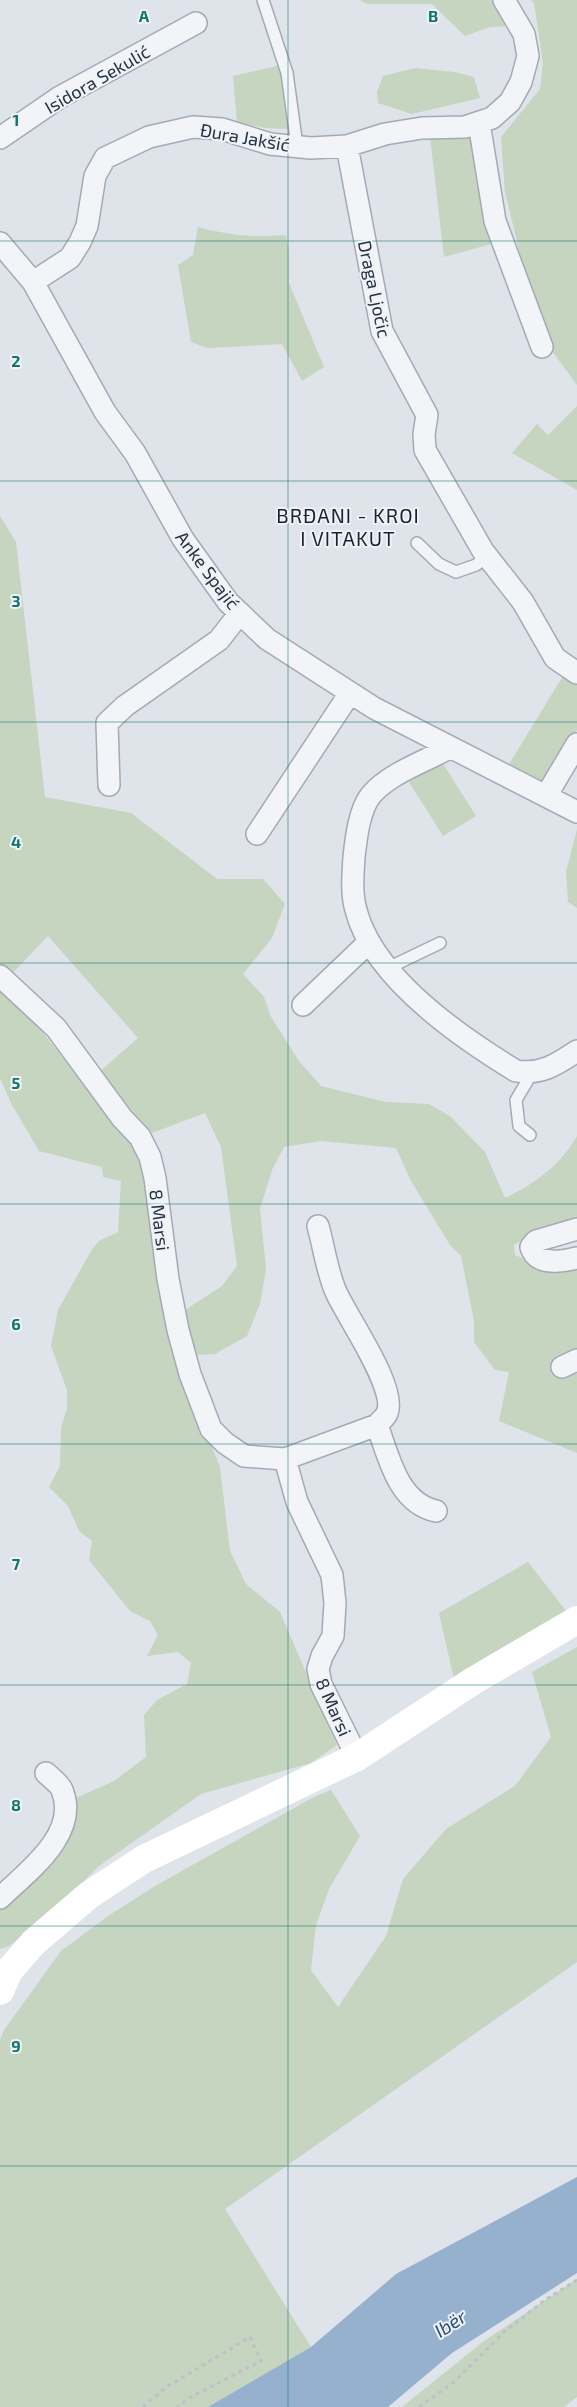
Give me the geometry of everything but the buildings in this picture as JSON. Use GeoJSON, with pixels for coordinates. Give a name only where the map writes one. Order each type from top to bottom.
{"type":"FeatureCollection","features":[{"type":"Feature","properties":{"kind":"main road"},"geometry":{"type":"LineString","coordinates":[[3,1978],[33,1943],[89,1895],[144,1859],[357,1757],[473,1681],[577,1620]]}},
{"type":"Feature","properties":{"kind":"street","name":"Ðura Jakšić"},"geometry":{"type":"LineString","coordinates":[[34,282],[70,258],[80,242],[87,226],[95,176],[105,158],[150,137],[193,127],[222,129],[270,144],[312,148],[347,146],[386,134],[422,128],[465,127],[492,118],[510,102],[520,82],[528,56],[524,34],[504,0]]}},
{"type":"Feature","properties":{"kind":"street","name":"Isidora Sekulić"},"geometry":{"type":"LineString","coordinates":[[0,138],[60,97],[196,23]]}},
{"type":"Feature","properties":{"kind":"street"},"geometry":{"type":"LineString","coordinates":[[479,122],[495,221],[542,347]]}},
{"type":"Feature","properties":{"kind":"street","name":"Draga Ljočic"},"geometry":{"type":"LineString","coordinates":[[347,146],[382,331],[427,415],[424,434],[425,450],[460,514],[486,556],[522,602],[555,658],[577,673]]}},
{"type":"Feature","properties":{"kind":"street","name":"Anke Spajić"},"geometry":{"type":"LineString","coordinates":[[0,242],[34,282],[104,412],[135,453],[183,539],[228,602],[267,639],[374,708],[577,812]]}},
{"type":"Feature","properties":{"kind":"street"},"geometry":{"type":"LineString","coordinates":[[109,785],[107,723],[125,706],[219,640],[240,613]]}},
{"type":"Feature","properties":{"kind":"street"},"geometry":{"type":"LineString","coordinates":[[257,834],[350,693]]}},
{"type":"Feature","properties":{"kind":"street"},"geometry":{"type":"LineString","coordinates":[[546,796],[577,744]]}},
{"type":"Feature","properties":{"kind":"street"},"geometry":{"type":"LineString","coordinates":[[449,748],[385,782],[370,796],[363,812],[355,847],[352,888],[355,910],[375,953],[425,1007],[503,1063],[516,1071],[532,1073],[556,1065],[577,1051]]}},
{"type":"Feature","properties":{"kind":"street"},"geometry":{"type":"LineString","coordinates":[[303,1004],[369,942]]}},
{"type":"Feature","properties":{"kind":"street","name":"8 Marsi"},"geometry":{"type":"LineString","coordinates":[[0,976],[56,1028],[122,1118],[140,1137],[150,1157],[155,1178],[168,1279],[178,1330],[190,1374],[211,1429],[225,1443],[244,1456],[285,1459],[377,1425]]}},
{"type":"Feature","properties":{"kind":"street"},"geometry":{"type":"LineString","coordinates":[[318,1226],[335,1292],[387,1390],[389,1403],[387,1414],[377,1425],[398,1480],[408,1495],[425,1508],[436,1511]]}},
{"type":"Feature","properties":{"kind":"street"},"geometry":{"type":"LineString","coordinates":[[577,1229],[536,1241],[531,1247],[537,1258],[544,1260],[563,1261],[577,1258]]}},
{"type":"Feature","properties":{"kind":"street","name":"8 Marsi"},"geometry":{"type":"LineString","coordinates":[[285,1459],[297,1502],[332,1575],[335,1603],[333,1636],[322,1656],[318,1669],[321,1684],[357,1757]]}},
{"type":"Feature","properties":{"kind":"street"},"geometry":{"type":"LineString","coordinates":[[0,1898],[47,1853],[60,1830],[66,1808],[62,1788],[46,1774]]}},
{"type":"Feature","properties":{"kind":"lane"},"geometry":{"type":"LineString","coordinates":[[264,0],[286,73],[297,146]]}},
{"type":"Feature","properties":{"kind":"lane"},"geometry":{"type":"LineString","coordinates":[[417,543],[439,564],[456,572],[476,564],[486,556]]}},
{"type":"Feature","properties":{"kind":"lane"},"geometry":{"type":"LineString","coordinates":[[388,968],[440,943]]}},
{"type":"Feature","properties":{"kind":"lane"},"geometry":{"type":"LineString","coordinates":[[530,1135],[519,1126],[516,1100],[532,1073]]}},
{"type":"Feature","properties":{"kind":"path"},"geometry":{"type":"LineString","coordinates":[[419,2407],[454,2382],[504,2332],[545,2300],[577,2280]]}},
{"type":"Feature","properties":{"kind":"path"},"geometry":{"type":"LineString","coordinates":[[143,2407],[168,2386],[250,2337],[261,2361],[189,2398],[177,2407]]}},
{"type":"Feature","properties":{"kind":"green space"},"geometry":{"type":"Polygon","coordinates":[[[360,0],[493,0],[514,26],[490,27],[465,36],[432,4],[367,4],[360,0]]]}},
{"type":"Feature","properties":{"kind":"green space"},"geometry":{"type":"Polygon","coordinates":[[[531,0],[577,0],[577,385],[552,351],[522,262],[505,192],[501,137],[540,89],[543,63],[534,3],[531,0]]]}},
{"type":"Feature","properties":{"kind":"green space"},"geometry":{"type":"Polygon","coordinates":[[[282,65],[298,97],[289,129],[265,128],[237,122],[233,76],[282,65]]]}},
{"type":"Feature","properties":{"kind":"green space"},"geometry":{"type":"Polygon","coordinates":[[[415,68],[454,72],[474,77],[480,98],[412,114],[378,103],[377,92],[383,76],[415,68]]]}},
{"type":"Feature","properties":{"kind":"green space"},"geometry":{"type":"Polygon","coordinates":[[[470,135],[495,243],[444,257],[430,137],[470,135]]]}},
{"type":"Feature","properties":{"kind":"green space"},"geometry":{"type":"Polygon","coordinates":[[[198,227],[241,235],[285,235],[289,249],[289,283],[324,367],[302,381],[282,344],[208,348],[191,342],[178,265],[193,255],[198,227]]]}},
{"type":"Feature","properties":{"kind":"green space"},"geometry":{"type":"Polygon","coordinates":[[[577,406],[577,490],[512,453],[537,424],[548,435],[577,406]]]}},
{"type":"Feature","properties":{"kind":"green space"},"geometry":{"type":"Polygon","coordinates":[[[0,516],[16,542],[45,797],[131,813],[217,879],[263,879],[285,904],[272,938],[243,974],[264,997],[271,1017],[299,1061],[321,1086],[386,1102],[429,1104],[450,1116],[485,1152],[505,1198],[546,1173],[563,1156],[577,1136],[577,1219],[531,1235],[514,1245],[515,1255],[541,1266],[577,1267],[577,1352],[552,1365],[556,1377],[577,1374],[577,1453],[499,1421],[509,1372],[495,1370],[474,1342],[474,1321],[461,1256],[450,1245],[411,1181],[396,1148],[321,1141],[284,1147],[272,1170],[260,1209],[266,1269],[260,1304],[247,1336],[215,1354],[195,1355],[185,1310],[222,1286],[237,1266],[221,1147],[205,1113],[152,1133],[98,1073],[138,1038],[48,936],[9,977],[0,970],[0,516]]]}},
{"type":"Feature","properties":{"kind":"green space"},"geometry":{"type":"Polygon","coordinates":[[[563,676],[577,685],[577,730],[547,783],[506,769],[563,676]]]}},
{"type":"Feature","properties":{"kind":"green space"},"geometry":{"type":"Polygon","coordinates":[[[442,762],[476,816],[443,836],[409,782],[442,762]]]}},
{"type":"Feature","properties":{"kind":"green space"},"geometry":{"type":"Polygon","coordinates":[[[577,829],[577,908],[568,902],[566,872],[577,829]]]}},
{"type":"Feature","properties":{"kind":"green space"},"geometry":{"type":"Polygon","coordinates":[[[0,992],[29,1015],[146,1162],[203,1425],[220,1467],[230,1551],[246,1584],[280,1612],[337,1745],[311,1763],[201,1794],[99,1866],[55,1910],[9,1946],[0,1949],[0,1902],[51,1854],[69,1801],[114,1781],[146,1757],[144,1715],[157,1700],[187,1684],[191,1663],[178,1652],[147,1656],[158,1635],[150,1621],[130,1611],[89,1560],[92,1541],[79,1531],[68,1506],[49,1487],[60,1466],[61,1427],[67,1409],[67,1390],[51,1346],[58,1310],[91,1251],[99,1241],[118,1232],[121,1181],[103,1177],[102,1167],[39,1151],[12,1105],[0,1078],[0,992]]]}},
{"type":"Feature","properties":{"kind":"green space"},"geometry":{"type":"Polygon","coordinates":[[[528,1562],[567,1612],[454,1679],[439,1613],[528,1562]]]}},
{"type":"Feature","properties":{"kind":"green space"},"geometry":{"type":"Polygon","coordinates":[[[577,1647],[577,1962],[225,2209],[311,2347],[208,2407],[0,2407],[0,2040],[4,2030],[61,1951],[108,1916],[155,1886],[314,1797],[331,1790],[360,1836],[329,1889],[316,1925],[311,1970],[338,2007],[386,1936],[403,1879],[446,1829],[515,1786],[551,1737],[532,1672],[577,1647]]]}},
{"type":"Feature","properties":{"kind":"green space"},"geometry":{"type":"Polygon","coordinates":[[[577,2279],[577,2397],[564,2407],[402,2407],[484,2341],[577,2279]]]}},
{"type":"Feature","properties":{"kind":"water","name":"Ibër"},"geometry":{"type":"Polygon","coordinates":[[[577,2177],[577,2273],[452,2353],[388,2407],[208,2407],[311,2347],[396,2274],[577,2177]]]}},
{"type":"Feature","properties":{"kind":"district","name":"BRĐANI - KROI I VITAKUT"},"geometry":{"type":"Point","coordinates":[348,526]}}]}
